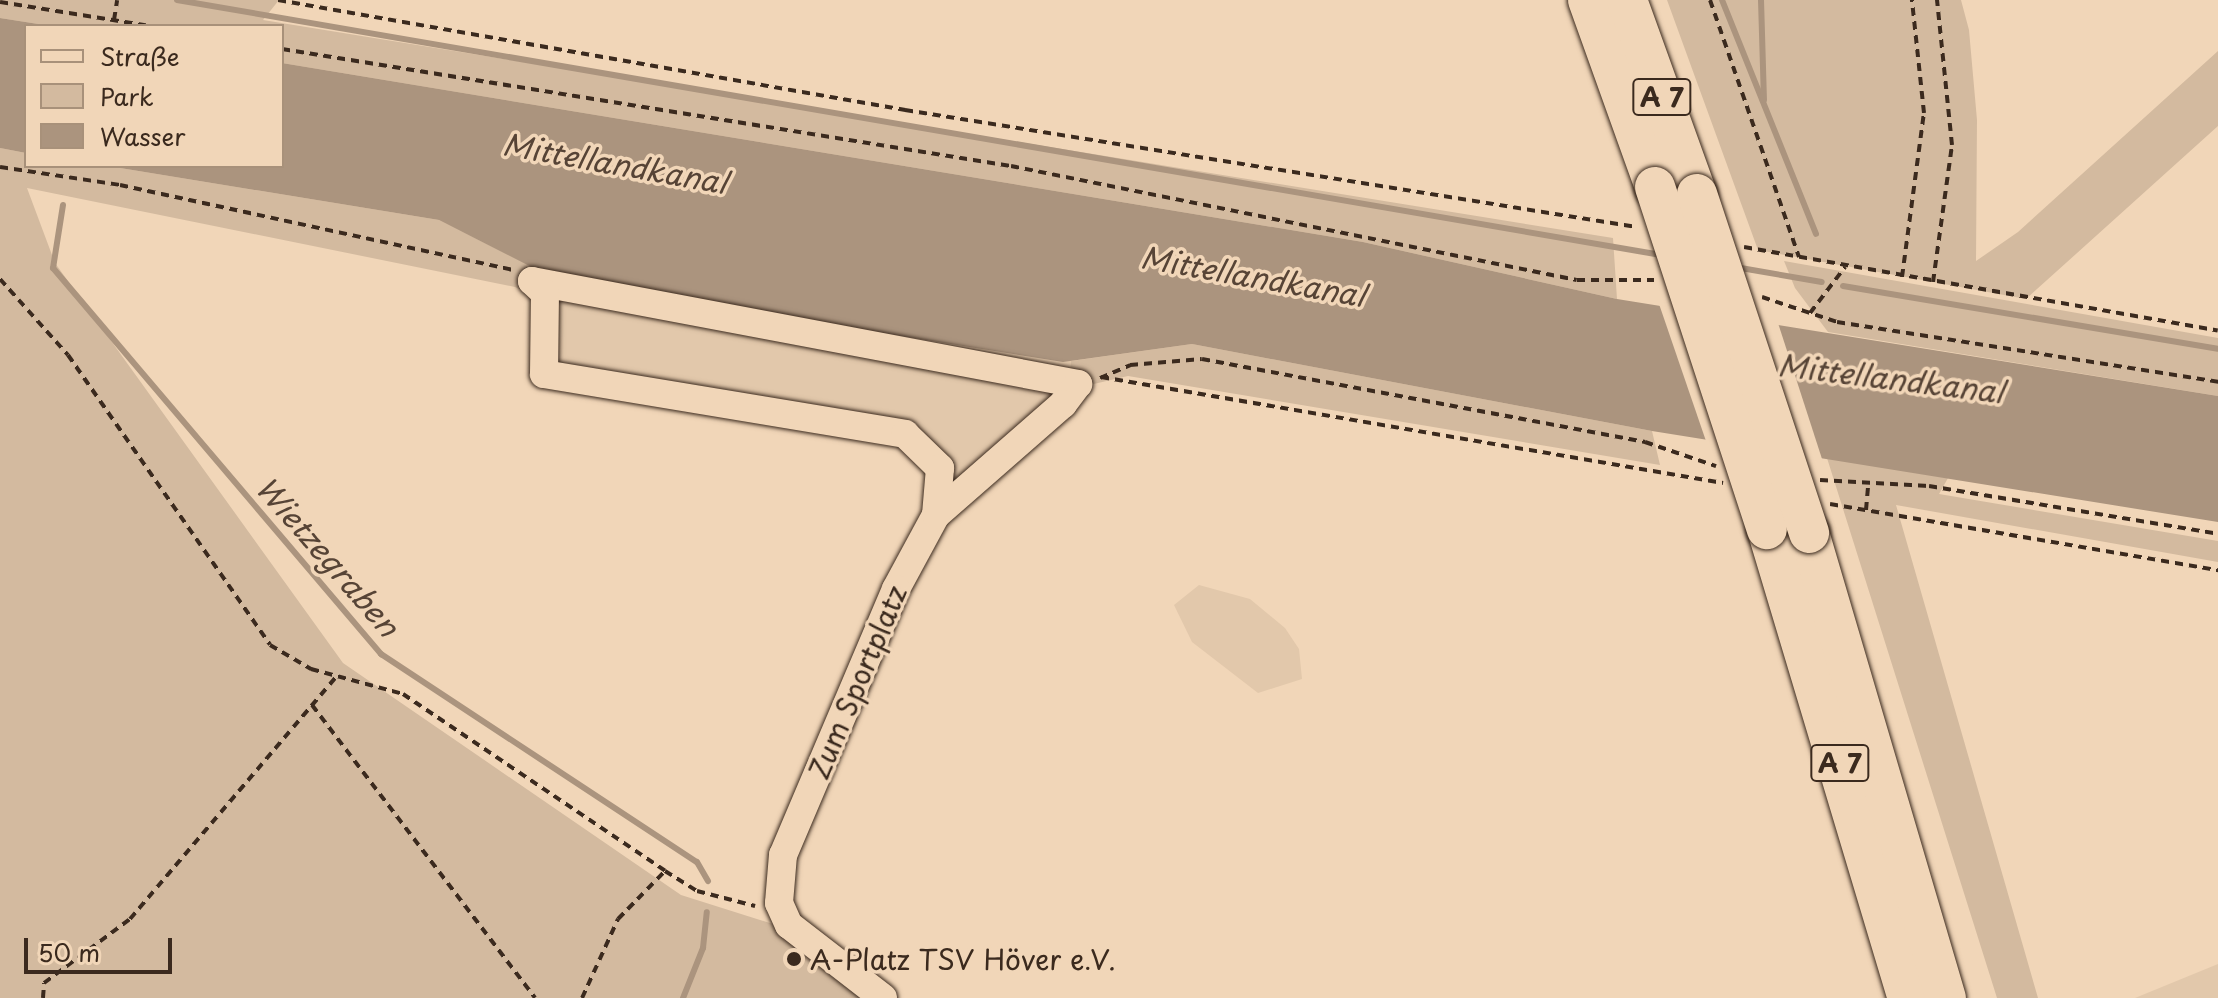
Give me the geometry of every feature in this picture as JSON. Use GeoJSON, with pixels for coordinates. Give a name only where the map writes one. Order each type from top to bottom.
{"type":"FeatureCollection","features":[{"type":"Feature","properties":{"kind":"highway","name":"A 7"},"geometry":{"type":"LineString","coordinates":[[1588,0],[1655,187],[1767,529],[1908,998]]}},
{"type":"Feature","properties":{"kind":"highway","name":"A 7"},"geometry":{"type":"LineString","coordinates":[[1627,0],[1814,517],[1946,998]]}},
{"type":"Feature","properties":{"kind":"street","name":"Zum Sportplatz"},"geometry":{"type":"LineString","coordinates":[[532,281],[1078,384],[1063,404],[936,515],[896,589],[783,855],[779,903],[789,925]]}},
{"type":"Feature","properties":{"kind":"street"},"geometry":{"type":"LineString","coordinates":[[532,281],[545,293],[544,374],[905,434],[940,468],[936,515]]}},
{"type":"Feature","properties":{"kind":"street"},"geometry":{"type":"LineString","coordinates":[[789,925],[883,998]]}},
{"type":"Feature","properties":{"kind":"path"},"geometry":{"type":"LineString","coordinates":[[114,20],[117,0]]}},
{"type":"Feature","properties":{"kind":"path"},"geometry":{"type":"LineString","coordinates":[[278,0],[905,110],[1640,227]]}},
{"type":"Feature","properties":{"kind":"path"},"geometry":{"type":"LineString","coordinates":[[1710,0],[1799,257]]}},
{"type":"Feature","properties":{"kind":"path"},"geometry":{"type":"LineString","coordinates":[[1902,277],[1924,113],[1912,0]]}},
{"type":"Feature","properties":{"kind":"path"},"geometry":{"type":"LineString","coordinates":[[1933,282],[1952,145],[1937,0]]}},
{"type":"Feature","properties":{"kind":"path"},"geometry":{"type":"LineString","coordinates":[[0,2],[138,24]]}},
{"type":"Feature","properties":{"kind":"path"},"geometry":{"type":"LineString","coordinates":[[284,49],[995,163],[1577,280],[1648,279]]}},
{"type":"Feature","properties":{"kind":"path"},"geometry":{"type":"LineString","coordinates":[[0,167],[120,185],[401,245],[513,270],[532,281]]}},
{"type":"Feature","properties":{"kind":"path"},"geometry":{"type":"LineString","coordinates":[[1728,244],[2218,331]]}},
{"type":"Feature","properties":{"kind":"path"},"geometry":{"type":"LineString","coordinates":[[1810,313],[1845,267]]}},
{"type":"Feature","properties":{"kind":"path"},"geometry":{"type":"LineString","coordinates":[[0,279],[68,355],[253,628],[289,660],[336,677],[384,687],[417,702],[697,891],[751,904],[789,925]]}},
{"type":"Feature","properties":{"kind":"path"},"geometry":{"type":"LineString","coordinates":[[1776,299],[1837,322],[2218,382]]}},
{"type":"Feature","properties":{"kind":"path"},"geometry":{"type":"LineString","coordinates":[[1700,478],[1101,377],[1130,365],[1202,359],[1645,442],[1719,466]]}},
{"type":"Feature","properties":{"kind":"path"},"geometry":{"type":"LineString","coordinates":[[1820,480],[1929,486],[2218,534]]}},
{"type":"Feature","properties":{"kind":"path"},"geometry":{"type":"LineString","coordinates":[[1866,511],[1868,485]]}},
{"type":"Feature","properties":{"kind":"path"},"geometry":{"type":"LineString","coordinates":[[1814,517],[1866,511],[2218,570]]}},
{"type":"Feature","properties":{"kind":"path"},"geometry":{"type":"LineString","coordinates":[[43,998],[44,983],[130,919],[336,677]]}},
{"type":"Feature","properties":{"kind":"path"},"geometry":{"type":"LineString","coordinates":[[312,705],[535,998]]}},
{"type":"Feature","properties":{"kind":"path"},"geometry":{"type":"LineString","coordinates":[[582,998],[618,919],[665,871]]}},
{"type":"Feature","properties":{"kind":"shaded area"},"geometry":{"type":"Polygon","coordinates":[[[559,281],[1071,361],[1068,390],[956,492],[903,444],[535,383],[559,281]]]}},
{"type":"Feature","properties":{"kind":"shaded area"},"geometry":{"type":"Polygon","coordinates":[[[1199,585],[1250,599],[1285,628],[1299,649],[1302,679],[1258,693],[1192,642],[1174,605],[1199,585]]]}},
{"type":"Feature","properties":{"kind":"shaded area"},"geometry":{"type":"Polygon","coordinates":[[[2218,964],[2218,998],[2135,998],[2218,964]]]}},
{"type":"Feature","properties":{"kind":"green space"},"geometry":{"type":"Polygon","coordinates":[[[0,0],[279,0],[263,20],[1613,238],[1617,299],[1363,242],[284,63],[284,24],[38,24],[0,18],[0,0]]]}},
{"type":"Feature","properties":{"kind":"green space"},"geometry":{"type":"Polygon","coordinates":[[[1667,0],[1961,0],[1969,30],[1977,120],[1976,261],[2018,232],[2218,51],[2218,126],[2026,299],[1758,250],[1667,0]]]}},
{"type":"Feature","properties":{"kind":"green space"},"geometry":{"type":"Polygon","coordinates":[[[0,148],[24,153],[24,168],[120,168],[439,220],[542,271],[539,298],[515,287],[27,188],[55,263],[343,663],[681,895],[776,925],[871,998],[0,998],[0,148]]]}},
{"type":"Feature","properties":{"kind":"green space"},"geometry":{"type":"Polygon","coordinates":[[[1784,261],[2218,338],[2218,396],[1828,332],[1795,288],[1784,261]]]}},
{"type":"Feature","properties":{"kind":"green space"},"geometry":{"type":"Polygon","coordinates":[[[1192,344],[1652,431],[1660,465],[1128,376],[1068,390],[1071,361],[1192,344]]]}},
{"type":"Feature","properties":{"kind":"green space"},"geometry":{"type":"Polygon","coordinates":[[[1827,458],[1948,478],[1939,494],[2218,541],[2218,562],[1896,505],[2038,998],[1997,998],[1827,458]]]}},
{"type":"Feature","properties":{"kind":"water"},"geometry":{"type":"Polygon","coordinates":[[[0,18],[38,24],[24,24],[24,153],[0,148],[0,18]]]}},
{"type":"Feature","properties":{"kind":"water","name":"Mittellandkanal"},"geometry":{"type":"Polygon","coordinates":[[[284,63],[1363,242],[1617,299],[2218,396],[2218,522],[1652,431],[1192,344],[1063,362],[559,281],[439,220],[120,168],[284,168],[284,63]]]}},
{"type":"Feature","properties":{"kind":"pier"},"geometry":{"type":"Polygon","coordinates":[[[1658,301],[1777,320],[1823,462],[1707,444],[1658,301]]]}},
{"type":"Feature","properties":{"kind":"waterway"},"geometry":{"type":"LineString","coordinates":[[177,0],[1661,255]]}},
{"type":"Feature","properties":{"kind":"waterway"},"geometry":{"type":"LineString","coordinates":[[1722,0],[1816,234]]}},
{"type":"Feature","properties":{"kind":"waterway"},"geometry":{"type":"LineString","coordinates":[[1761,0],[1764,100]]}},
{"type":"Feature","properties":{"kind":"waterway","name":"Wietzegraben"},"geometry":{"type":"LineString","coordinates":[[63,205],[53,268],[381,654],[697,862],[708,881]]}},
{"type":"Feature","properties":{"kind":"waterway"},"geometry":{"type":"LineString","coordinates":[[1735,267],[1822,282]]}},
{"type":"Feature","properties":{"kind":"waterway"},"geometry":{"type":"LineString","coordinates":[[1843,286],[2218,349]]}},
{"type":"Feature","properties":{"kind":"waterway","name":"Wietzegraben"},"geometry":{"type":"LineString","coordinates":[[683,998],[703,948],[707,912]]}},
{"type":"Feature","properties":{"kind":"place","name":"A-Platz TSV Höver e.V."},"geometry":{"type":"Point","coordinates":[794,959]}}]}
